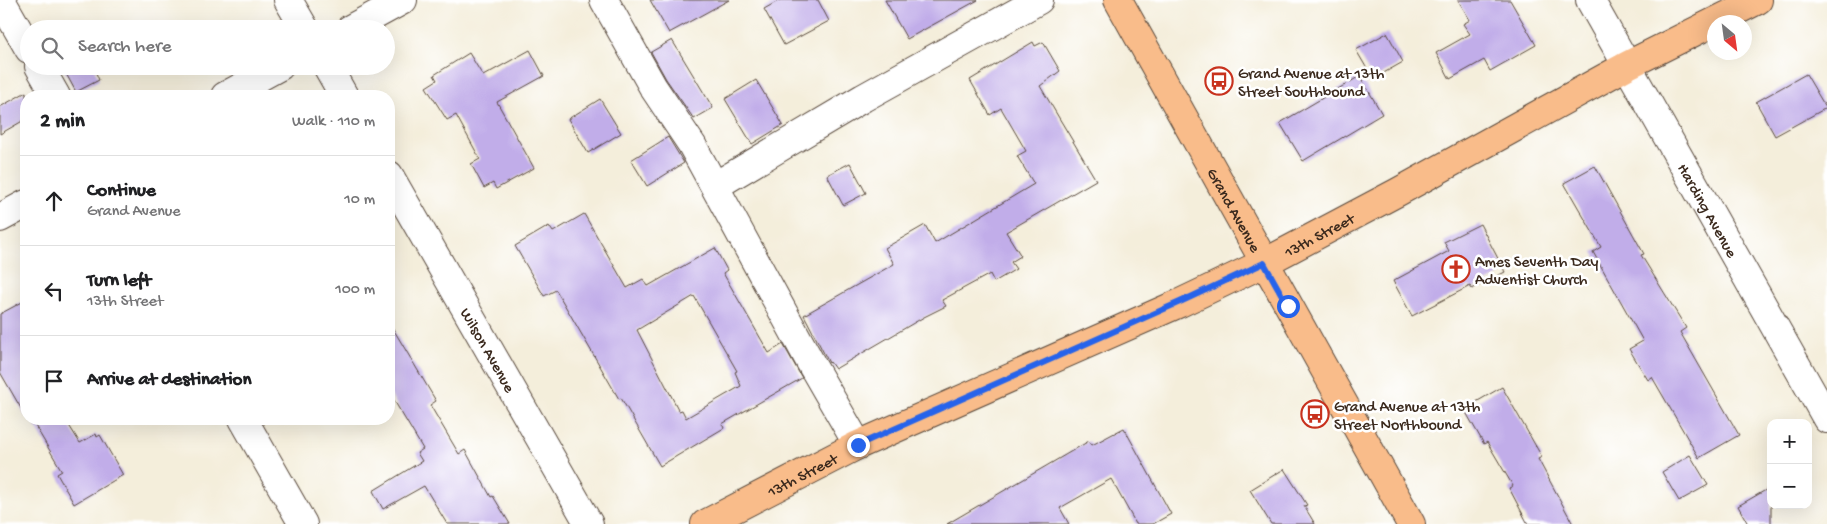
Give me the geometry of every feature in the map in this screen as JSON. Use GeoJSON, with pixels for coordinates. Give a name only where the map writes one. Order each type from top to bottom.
{"type":"FeatureCollection","features":[{"type":"Feature","properties":{"kind":"main road","name":"Grand Avenue"},"geometry":{"type":"LineString","coordinates":[[1118,0],[1412,524]]}},
{"type":"Feature","properties":{"kind":"main road","name":"13th Street"},"geometry":{"type":"LineString","coordinates":[[705,524],[858,445],[1264,263],[1398,192],[1628,65],[1758,0]]}},
{"type":"Feature","properties":{"kind":"street"},"geometry":{"type":"LineString","coordinates":[[0,0],[20,34]]}},
{"type":"Feature","properties":{"kind":"street"},"geometry":{"type":"LineString","coordinates":[[288,0],[300,20]]}},
{"type":"Feature","properties":{"kind":"street"},"geometry":{"type":"LineString","coordinates":[[366,20],[403,0]]}},
{"type":"Feature","properties":{"kind":"street"},"geometry":{"type":"LineString","coordinates":[[604,0],[653,87],[692,144],[858,445]]}},
{"type":"Feature","properties":{"kind":"street"},"geometry":{"type":"LineString","coordinates":[[714,186],[863,98],[1039,0]]}},
{"type":"Feature","properties":{"kind":"street","name":"Harding Avenue"},"geometry":{"type":"LineString","coordinates":[[1590,0],[1827,419]]}},
{"type":"Feature","properties":{"kind":"street"},"geometry":{"type":"LineString","coordinates":[[44,75],[53,90]]}},
{"type":"Feature","properties":{"kind":"street"},"geometry":{"type":"LineString","coordinates":[[235,90],[263,75]]}},
{"type":"Feature","properties":{"kind":"street"},"geometry":{"type":"LineString","coordinates":[[331,75],[340,90]]}},
{"type":"Feature","properties":{"kind":"street","name":"Wilson Avenue"},"geometry":{"type":"LineString","coordinates":[[395,185],[589,524]]}},
{"type":"Feature","properties":{"kind":"street"},"geometry":{"type":"LineString","coordinates":[[0,218],[20,207]]}},
{"type":"Feature","properties":{"kind":"street"},"geometry":{"type":"LineString","coordinates":[[246,425],[303,524]]}},
{"type":"Feature","properties":{"kind":"building"},"geometry":{"type":"Polygon","coordinates":[[[650,0],[729,0],[669,33],[650,0]]]}},
{"type":"Feature","properties":{"kind":"building"},"geometry":{"type":"Polygon","coordinates":[[[780,0],[818,0],[829,21],[784,45],[764,9],[780,0]]]}},
{"type":"Feature","properties":{"kind":"building"},"geometry":{"type":"Polygon","coordinates":[[[885,0],[978,0],[907,39],[885,0]]]}},
{"type":"Feature","properties":{"kind":"building"},"geometry":{"type":"Polygon","coordinates":[[[1458,0],[1510,0],[1536,45],[1490,71],[1484,60],[1450,79],[1436,53],[1470,34],[1463,24],[1470,20],[1458,0]]]}},
{"type":"Feature","properties":{"kind":"building"},"geometry":{"type":"Polygon","coordinates":[[[1387,33],[1403,62],[1373,79],[1356,50],[1387,33]]]}},
{"type":"Feature","properties":{"kind":"building"},"geometry":{"type":"Polygon","coordinates":[[[672,40],[713,108],[694,119],[666,79],[651,52],[672,40]]]}},
{"type":"Feature","properties":{"kind":"building"},"geometry":{"type":"Polygon","coordinates":[[[1033,42],[1035,46],[1043,42],[1060,71],[1040,86],[1096,180],[1006,232],[1021,256],[1011,262],[1016,269],[994,282],[990,274],[942,300],[946,306],[835,369],[829,363],[804,315],[894,264],[885,248],[925,225],[935,243],[1034,184],[1017,156],[1026,151],[1001,108],[990,115],[970,80],[1033,42]]]}},
{"type":"Feature","properties":{"kind":"building"},"geometry":{"type":"Polygon","coordinates":[[[530,50],[544,76],[497,102],[534,168],[496,189],[493,183],[484,188],[471,164],[480,159],[456,115],[447,120],[426,87],[437,80],[434,75],[469,53],[483,76],[530,50]]]}},
{"type":"Feature","properties":{"kind":"building"},"geometry":{"type":"Polygon","coordinates":[[[1806,74],[1826,108],[1775,136],[1756,102],[1806,74]]]}},
{"type":"Feature","properties":{"kind":"building"},"geometry":{"type":"Polygon","coordinates":[[[67,75],[97,75],[99,80],[80,90],[75,90],[67,75]]]}},
{"type":"Feature","properties":{"kind":"building"},"geometry":{"type":"Polygon","coordinates":[[[1360,76],[1382,114],[1303,161],[1280,123],[1360,76]]]}},
{"type":"Feature","properties":{"kind":"building"},"geometry":{"type":"Polygon","coordinates":[[[756,80],[783,125],[752,144],[725,99],[756,80]]]}},
{"type":"Feature","properties":{"kind":"building"},"geometry":{"type":"Polygon","coordinates":[[[20,95],[20,122],[0,134],[0,107],[20,95]]]}},
{"type":"Feature","properties":{"kind":"building"},"geometry":{"type":"Polygon","coordinates":[[[600,99],[621,133],[588,153],[568,119],[600,99]]]}},
{"type":"Feature","properties":{"kind":"building"},"geometry":{"type":"Polygon","coordinates":[[[668,137],[684,163],[647,186],[631,160],[668,137]]]}},
{"type":"Feature","properties":{"kind":"building"},"geometry":{"type":"Polygon","coordinates":[[[850,163],[866,193],[843,205],[827,175],[850,163]]]}},
{"type":"Feature","properties":{"kind":"building"},"geometry":{"type":"Polygon","coordinates":[[[1595,166],[1644,254],[1641,255],[1686,328],[1680,332],[1739,435],[1699,458],[1652,377],[1648,380],[1629,349],[1643,341],[1593,252],[1601,247],[1564,183],[1595,166]]]}},
{"type":"Feature","properties":{"kind":"building"},"geometry":{"type":"Polygon","coordinates":[[[584,214],[627,288],[643,279],[648,286],[715,248],[727,270],[723,273],[769,353],[783,344],[802,378],[722,424],[724,428],[660,466],[556,290],[544,296],[515,246],[549,226],[553,232],[584,214]],[[694,296],[637,330],[679,411],[682,410],[686,418],[741,386],[735,372],[737,371],[694,296]]]}},
{"type":"Feature","properties":{"kind":"building"},"geometry":{"type":"Polygon","coordinates":[[[1480,224],[1505,272],[1472,289],[1470,286],[1412,316],[1393,281],[1449,251],[1444,242],[1480,224]]]}},
{"type":"Feature","properties":{"kind":"building"},"geometry":{"type":"Polygon","coordinates":[[[20,303],[20,407],[0,372],[0,314],[20,303]]]}},
{"type":"Feature","properties":{"kind":"building"},"geometry":{"type":"Polygon","coordinates":[[[395,332],[436,401],[430,405],[459,454],[465,450],[491,497],[493,496],[510,524],[447,524],[424,486],[383,509],[373,491],[422,461],[417,453],[423,449],[395,402],[395,332]]]}},
{"type":"Feature","properties":{"kind":"building"},"geometry":{"type":"Polygon","coordinates":[[[1502,387],[1542,457],[1538,459],[1573,524],[1528,524],[1509,488],[1513,486],[1487,442],[1484,444],[1464,409],[1502,387]]]}},
{"type":"Feature","properties":{"kind":"building"},"geometry":{"type":"Polygon","coordinates":[[[35,425],[69,425],[80,443],[96,434],[97,437],[100,435],[123,475],[74,504],[57,474],[62,471],[35,425]]]}},
{"type":"Feature","properties":{"kind":"building"},"geometry":{"type":"Polygon","coordinates":[[[1124,428],[1171,514],[1153,524],[1136,524],[1111,479],[1060,508],[1069,524],[947,524],[1089,441],[1092,445],[1124,428]]]}},
{"type":"Feature","properties":{"kind":"building"},"geometry":{"type":"Polygon","coordinates":[[[1690,455],[1708,485],[1679,501],[1662,472],[1690,455]]]}},
{"type":"Feature","properties":{"kind":"building"},"geometry":{"type":"Polygon","coordinates":[[[1284,469],[1307,505],[1304,506],[1315,524],[1271,524],[1250,490],[1284,469]]]}},
{"type":"Feature","properties":{"kind":"building"},"geometry":{"type":"Polygon","coordinates":[[[1767,489],[1767,509],[1771,509],[1771,524],[1748,524],[1738,506],[1767,489]]]}},
{"type":"Feature","properties":{"kind":"place","name":"Grand Avenue at 13th Street Southbound"},"geometry":{"type":"Point","coordinates":[1219,81]}},
{"type":"Feature","properties":{"kind":"place","name":"Ames Seventh Day Adventist Church"},"geometry":{"type":"Point","coordinates":[1456,269]}},
{"type":"Feature","properties":{"kind":"place","name":"Grand Avenue at 13th Street Northbound"},"geometry":{"type":"Point","coordinates":[1315,414]}},
{"type":"Feature","properties":{"kind":"route"},"geometry":{"type":"LineString","coordinates":[[858,445],[1264,263],[1288,306]]}}]}
